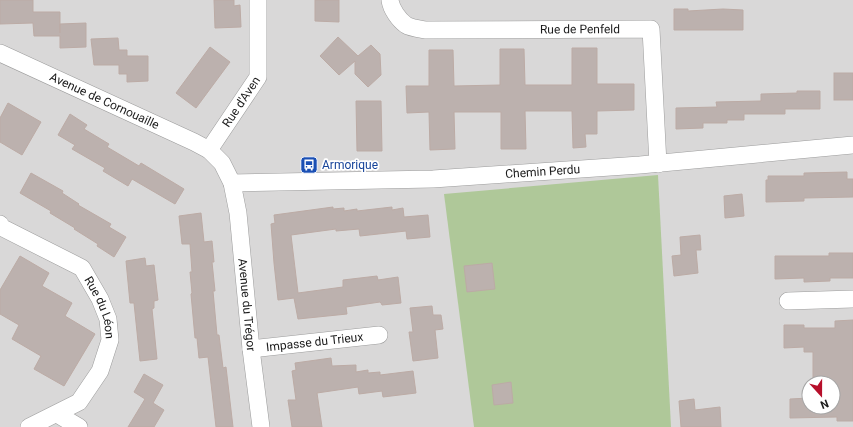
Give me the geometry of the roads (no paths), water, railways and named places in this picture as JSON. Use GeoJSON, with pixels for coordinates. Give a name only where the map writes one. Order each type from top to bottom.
{"type":"FeatureCollection","features":[{"type":"Feature","properties":{"kind":"street","name":"Rue d'Aven"},"geometry":{"type":"LineString","coordinates":[[209,150],[258,77],[258,0]]}},
{"type":"Feature","properties":{"kind":"street","name":"Rue de Penfeld"},"geometry":{"type":"LineString","coordinates":[[390,0],[390,4],[397,16],[407,26],[426,30],[651,29],[658,164]]}},
{"type":"Feature","properties":{"kind":"street","name":"Avenue de Cornouaille"},"geometry":{"type":"LineString","coordinates":[[0,54],[209,150]]}},
{"type":"Feature","properties":{"kind":"street","name":"Chemin Perdu"},"geometry":{"type":"LineString","coordinates":[[232,183],[433,179],[658,164],[853,145]]}},
{"type":"Feature","properties":{"kind":"street","name":"Avenue du Trégor"},"geometry":{"type":"LineString","coordinates":[[209,150],[222,163],[232,183],[238,213],[251,349],[261,427]]}},
{"type":"Feature","properties":{"kind":"street","name":"Rue du Léon"},"geometry":{"type":"LineString","coordinates":[[0,226],[82,268],[100,299],[108,319],[110,340],[100,371],[79,402],[28,427]]}},
{"type":"Feature","properties":{"kind":"street"},"geometry":{"type":"LineString","coordinates":[[788,301],[853,299]]}},
{"type":"Feature","properties":{"kind":"street","name":"Impasse du Trieux"},"geometry":{"type":"LineString","coordinates":[[251,349],[379,335]]}},
{"type":"Feature","properties":{"kind":"street"},"geometry":{"type":"LineString","coordinates":[[57,414],[79,427]]}},
{"type":"Feature","properties":{"kind":"place","name":"Armorique"},"geometry":{"type":"Point","coordinates":[309,165]}}]}
